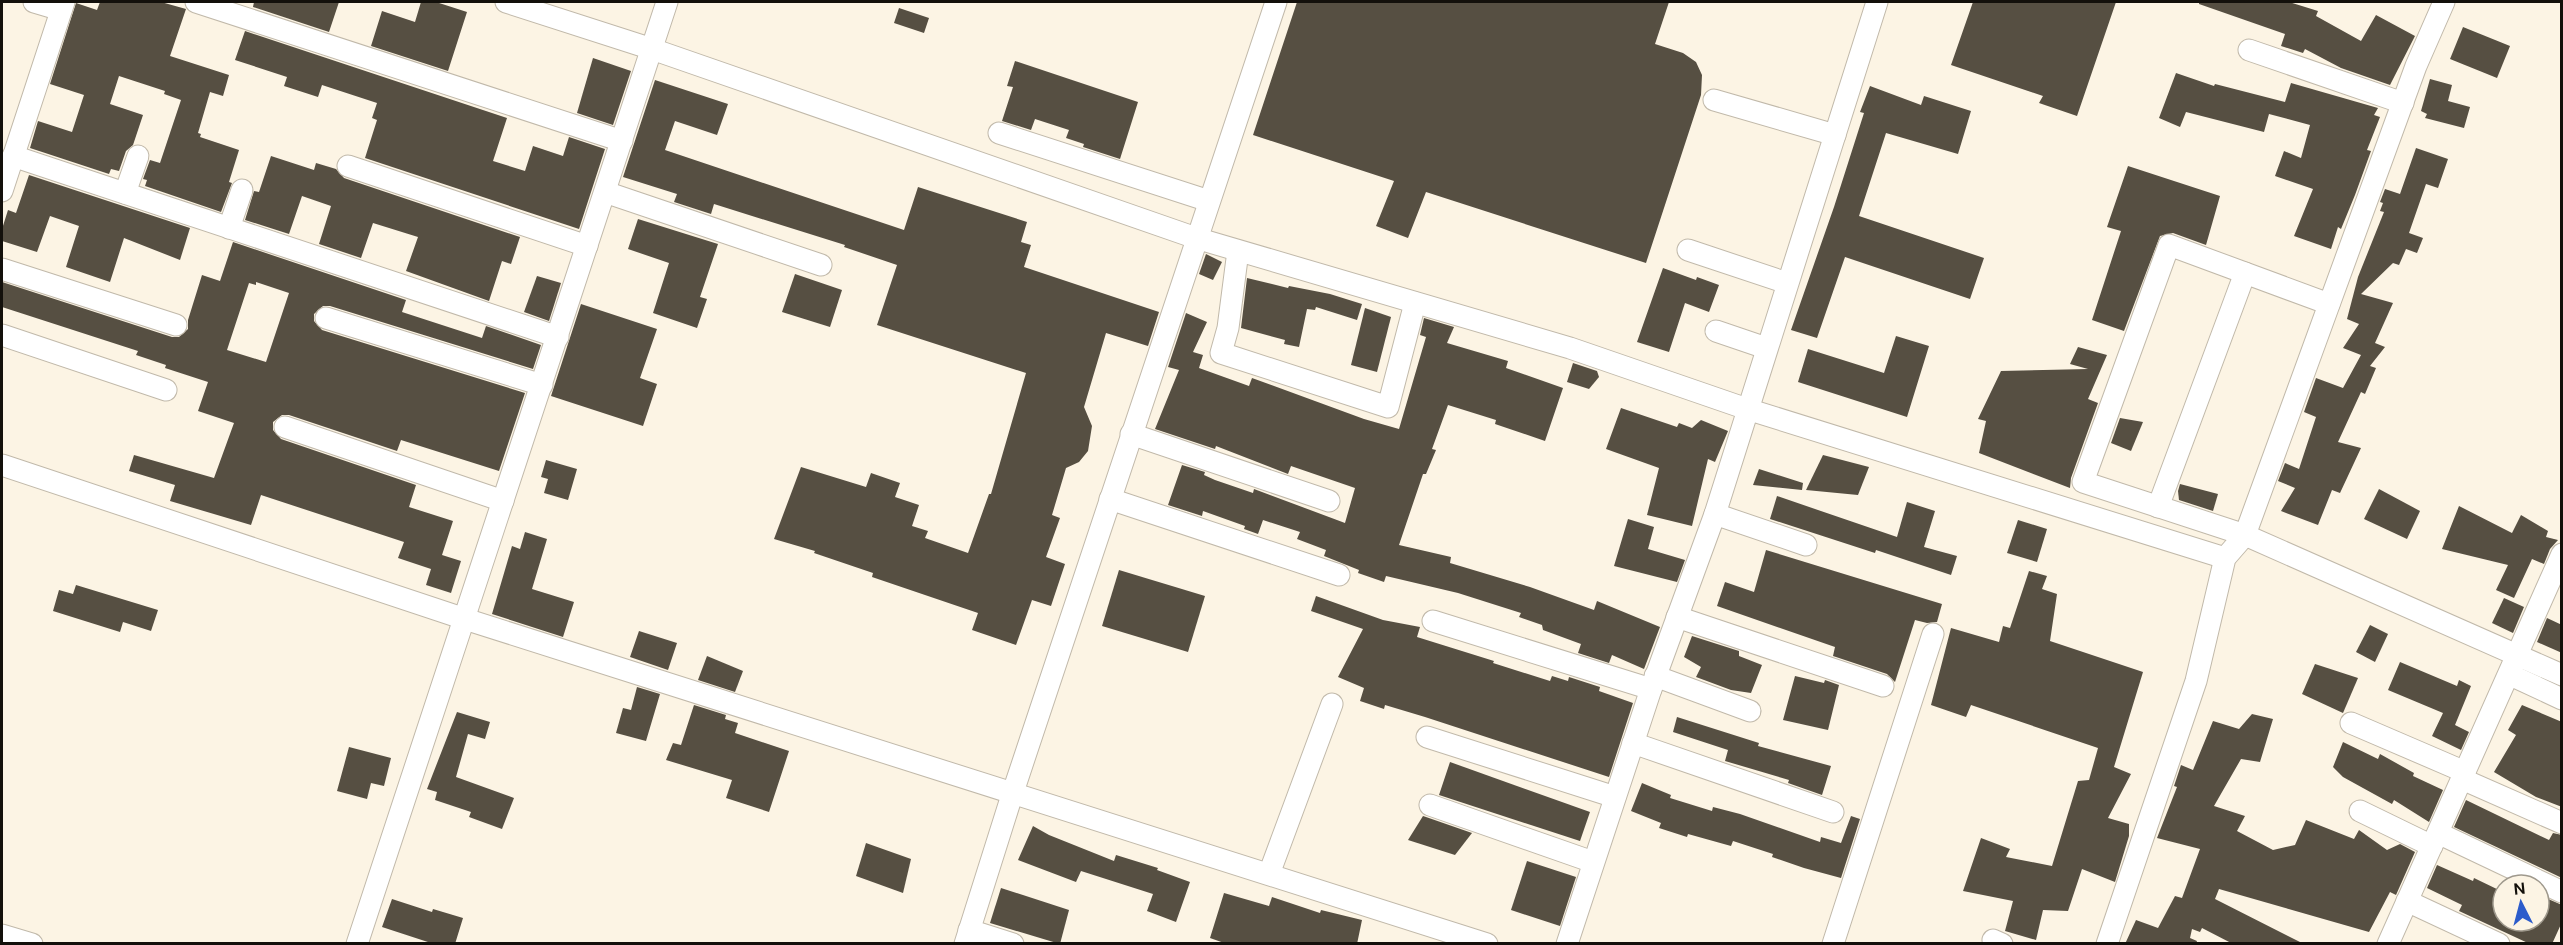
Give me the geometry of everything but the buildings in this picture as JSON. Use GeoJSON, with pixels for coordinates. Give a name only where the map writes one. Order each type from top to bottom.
{"type":"FeatureCollection","features":[{"type":"Feature","properties":{"kind":"street"},"geometry":{"type":"LineString","coordinates":[[2,191],[63,6],[34,2]]}},
{"type":"Feature","properties":{"kind":"street"},"geometry":{"type":"LineString","coordinates":[[196,2],[622,141]]}},
{"type":"Feature","properties":{"kind":"street"},"geometry":{"type":"LineString","coordinates":[[506,2],[652,49],[1196,238],[1570,348],[1747,409],[2225,558]]}},
{"type":"Feature","properties":{"kind":"street"},"geometry":{"type":"LineString","coordinates":[[357,944],[668,2]]}},
{"type":"Feature","properties":{"kind":"street"},"geometry":{"type":"LineString","coordinates":[[1013,944],[967,937],[1131,434],[1276,2]]}},
{"type":"Feature","properties":{"kind":"street"},"geometry":{"type":"LineString","coordinates":[[1567,944],[1653,682],[1715,514],[1877,2]]}},
{"type":"Feature","properties":{"kind":"street"},"geometry":{"type":"LineString","coordinates":[[2107,944],[2196,681],[2225,558],[2245,535],[2403,103],[2444,2]]}},
{"type":"Feature","properties":{"kind":"street"},"geometry":{"type":"LineString","coordinates":[[2249,50],[2403,103]]}},
{"type":"Feature","properties":{"kind":"street"},"geometry":{"type":"LineString","coordinates":[[1714,100],[1834,135]]}},
{"type":"Feature","properties":{"kind":"street"},"geometry":{"type":"LineString","coordinates":[[999,133],[1209,201]]}},
{"type":"Feature","properties":{"kind":"street"},"geometry":{"type":"LineString","coordinates":[[13,156],[558,337]]}},
{"type":"Feature","properties":{"kind":"street"},"geometry":{"type":"LineString","coordinates":[[124,193],[138,156]]}},
{"type":"Feature","properties":{"kind":"street"},"geometry":{"type":"LineString","coordinates":[[348,166],[587,246]]}},
{"type":"Feature","properties":{"kind":"street"},"geometry":{"type":"LineString","coordinates":[[229,228],[242,190]]}},
{"type":"Feature","properties":{"kind":"street"},"geometry":{"type":"LineString","coordinates":[[605,192],[821,265]]}},
{"type":"Feature","properties":{"kind":"street"},"geometry":{"type":"LineString","coordinates":[[2330,304],[2169,245],[2083,482],[2245,535],[2562,675]]}},
{"type":"Feature","properties":{"kind":"street"},"geometry":{"type":"LineString","coordinates":[[1688,250],[1787,283]]}},
{"type":"Feature","properties":{"kind":"street"},"geometry":{"type":"LineString","coordinates":[[1238,251],[1228,328],[1221,353],[1388,406],[1415,303]]}},
{"type":"Feature","properties":{"kind":"street"},"geometry":{"type":"LineString","coordinates":[[2,269],[176,325]]}},
{"type":"Feature","properties":{"kind":"street"},"geometry":{"type":"LineString","coordinates":[[2158,507],[2245,273]]}},
{"type":"Feature","properties":{"kind":"street"},"geometry":{"type":"LineString","coordinates":[[326,318],[542,385]]}},
{"type":"Feature","properties":{"kind":"street"},"geometry":{"type":"LineString","coordinates":[[1716,331],[1766,348]]}},
{"type":"Feature","properties":{"kind":"street"},"geometry":{"type":"LineString","coordinates":[[2,335],[166,390]]}},
{"type":"Feature","properties":{"kind":"street"},"geometry":{"type":"LineString","coordinates":[[285,427],[503,501]]}},
{"type":"Feature","properties":{"kind":"street"},"geometry":{"type":"LineString","coordinates":[[1131,434],[1329,501]]}},
{"type":"Feature","properties":{"kind":"street"},"geometry":{"type":"LineString","coordinates":[[2,465],[465,620],[1487,944]]}},
{"type":"Feature","properties":{"kind":"street"},"geometry":{"type":"LineString","coordinates":[[1110,499],[1339,575]]}},
{"type":"Feature","properties":{"kind":"street"},"geometry":{"type":"LineString","coordinates":[[1715,514],[1806,545]]}},
{"type":"Feature","properties":{"kind":"street"},"geometry":{"type":"LineString","coordinates":[[2388,944],[2562,554]]}},
{"type":"Feature","properties":{"kind":"street"},"geometry":{"type":"LineString","coordinates":[[1677,617],[1883,686]]}},
{"type":"Feature","properties":{"kind":"street"},"geometry":{"type":"LineString","coordinates":[[1433,621],[1750,711]]}},
{"type":"Feature","properties":{"kind":"street"},"geometry":{"type":"LineString","coordinates":[[1833,944],[1933,634]]}},
{"type":"Feature","properties":{"kind":"street"},"geometry":{"type":"LineString","coordinates":[[2517,678],[2562,699]]}},
{"type":"Feature","properties":{"kind":"street"},"geometry":{"type":"LineString","coordinates":[[1269,874],[1332,704]]}},
{"type":"Feature","properties":{"kind":"street"},"geometry":{"type":"LineString","coordinates":[[2351,723],[2562,823]]}},
{"type":"Feature","properties":{"kind":"street"},"geometry":{"type":"LineString","coordinates":[[1426,737],[1615,797]]}},
{"type":"Feature","properties":{"kind":"street"},"geometry":{"type":"LineString","coordinates":[[1633,743],[1833,812]]}},
{"type":"Feature","properties":{"kind":"street"},"geometry":{"type":"LineString","coordinates":[[1430,805],[1593,862]]}},
{"type":"Feature","properties":{"kind":"street"},"geometry":{"type":"LineString","coordinates":[[2360,811],[2562,892]]}},
{"type":"Feature","properties":{"kind":"street"},"geometry":{"type":"LineString","coordinates":[[2407,901],[2499,944]]}},
{"type":"Feature","properties":{"kind":"street"},"geometry":{"type":"LineString","coordinates":[[2,935],[32,944]]}}]}
